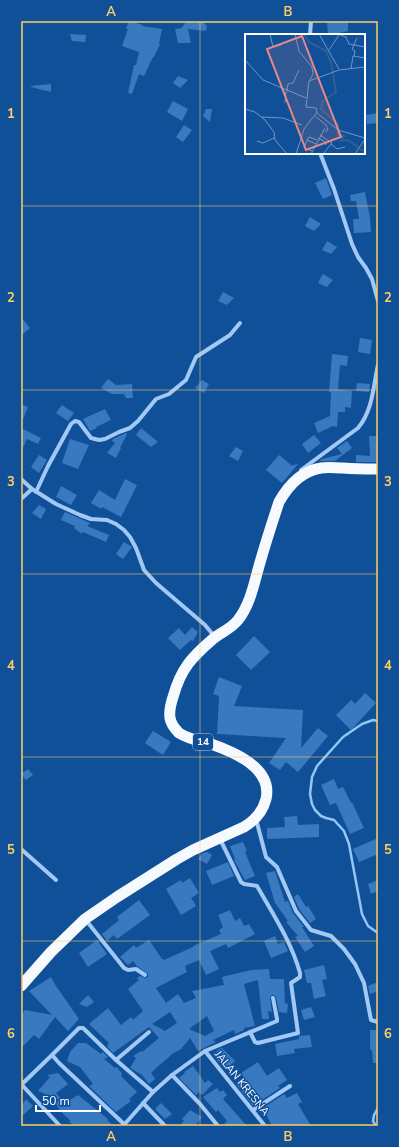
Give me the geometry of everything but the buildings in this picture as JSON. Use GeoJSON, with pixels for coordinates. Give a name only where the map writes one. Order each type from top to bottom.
{"type":"FeatureCollection","features":[{"type":"Feature","properties":{"kind":"highway","name":"14"},"geometry":{"type":"LineString","coordinates":[[21,986],[51,952],[85,919],[177,859],[193,850],[244,827],[252,822],[262,809],[267,792],[263,777],[258,770],[238,756],[226,750],[186,736],[174,728],[170,720],[170,716],[175,691],[186,666],[193,657],[215,637],[238,620],[243,612],[250,595],[279,502],[285,491],[293,482],[310,471],[322,468],[378,469]]}},
{"type":"Feature","properties":{"kind":"street"},"geometry":{"type":"LineString","coordinates":[[310,34],[311,21]]}},
{"type":"Feature","properties":{"kind":"street"},"geometry":{"type":"LineString","coordinates":[[320,154],[334,189],[352,244],[358,258],[372,279],[378,301]]}},
{"type":"Feature","properties":{"kind":"street"},"geometry":{"type":"LineString","coordinates":[[21,500],[34,490],[71,424],[75,421],[79,422],[91,438],[99,440],[105,439],[130,428],[138,421],[156,399],[169,394],[186,380],[196,357],[230,335],[240,323]]}},
{"type":"Feature","properties":{"kind":"street"},"geometry":{"type":"LineString","coordinates":[[285,491],[287,485],[302,469],[364,422],[371,406],[378,365]]}},
{"type":"Feature","properties":{"kind":"street"},"geometry":{"type":"LineString","coordinates":[[21,479],[34,490],[56,504],[91,519],[107,520],[124,530],[136,548],[144,570],[156,583],[204,625],[215,637]]}},
{"type":"Feature","properties":{"kind":"street"},"geometry":{"type":"LineString","coordinates":[[256,817],[266,857],[277,867],[296,911],[311,930],[331,936],[344,949],[355,964],[364,983],[371,1020],[378,1022]]}},
{"type":"Feature","properties":{"kind":"street"},"geometry":{"type":"LineString","coordinates":[[220,838],[242,883],[257,886],[291,946],[300,973],[300,977],[291,983],[298,1033],[258,1043],[255,1042],[250,1032]]}},
{"type":"Feature","properties":{"kind":"street"},"geometry":{"type":"LineString","coordinates":[[21,849],[56,880]]}},
{"type":"Feature","properties":{"kind":"street"},"geometry":{"type":"LineString","coordinates":[[85,919],[124,968],[128,970],[136,969],[145,975]]}},
{"type":"Feature","properties":{"kind":"street"},"geometry":{"type":"LineString","coordinates":[[52,1055],[124,1125],[153,1092],[172,1075],[205,1051],[277,1021],[274,998]]}},
{"type":"Feature","properties":{"kind":"street"},"geometry":{"type":"LineString","coordinates":[[60,1126],[21,1085],[81,1027],[84,1028],[116,1060],[153,1092]]}},
{"type":"Feature","properties":{"kind":"street"},"geometry":{"type":"LineString","coordinates":[[116,1060],[149,1032]]}},
{"type":"Feature","properties":{"kind":"street","name":"JALAN KRESNA"},"geometry":{"type":"LineString","coordinates":[[205,1051],[254,1110],[265,1126]]}},
{"type":"Feature","properties":{"kind":"street"},"geometry":{"type":"LineString","coordinates":[[172,1075],[200,1104],[218,1126]]}},
{"type":"Feature","properties":{"kind":"street"},"geometry":{"type":"LineString","coordinates":[[254,1110],[290,1086]]}},
{"type":"Feature","properties":{"kind":"street"},"geometry":{"type":"LineString","coordinates":[[143,1103],[165,1126]]}},
{"type":"Feature","properties":{"kind":"waterway"},"geometry":{"type":"LineString","coordinates":[[378,721],[373,720],[362,724],[343,737],[317,766],[312,777],[310,794],[315,810],[321,816],[334,820],[344,831],[349,844],[362,914],[368,926],[378,933]]}},
{"type":"Feature","properties":{"kind":"waterway"},"geometry":{"type":"LineString","coordinates":[[376,1126],[373,1121],[374,1115],[378,1108]]}}]}
